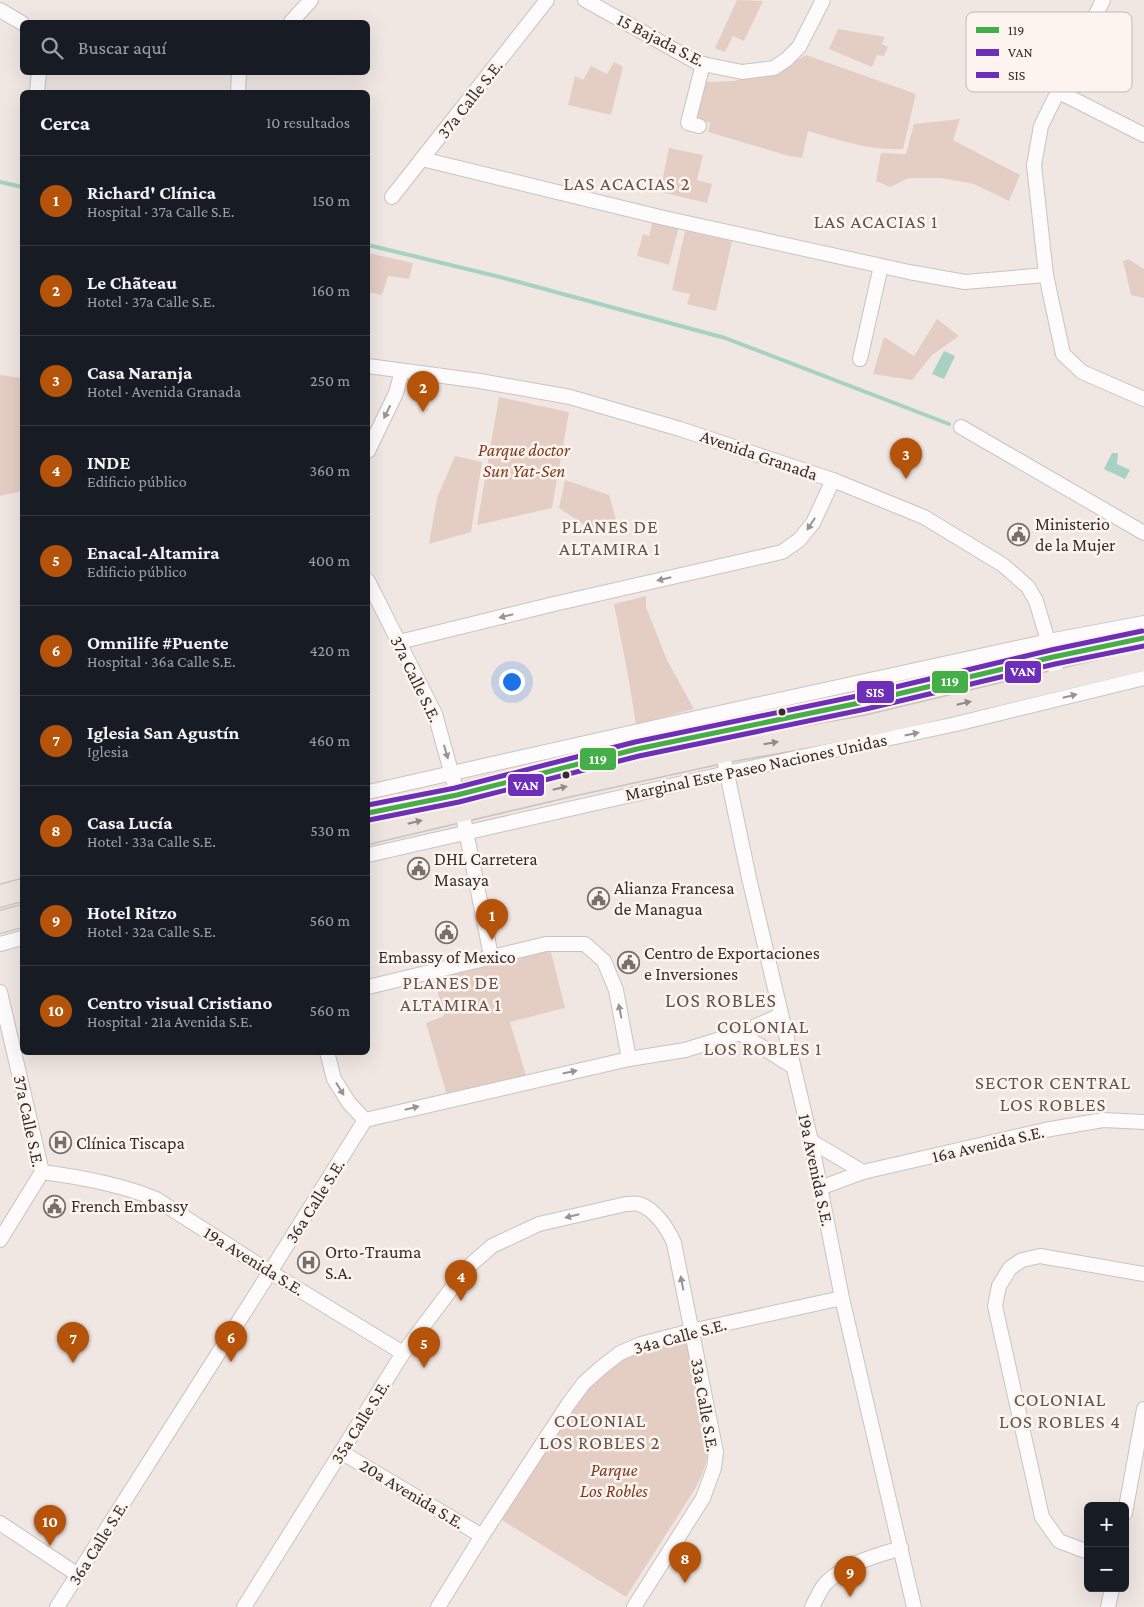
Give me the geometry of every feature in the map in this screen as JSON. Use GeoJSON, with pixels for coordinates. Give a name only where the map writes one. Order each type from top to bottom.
{"type":"FeatureCollection","features":[{"type":"Feature","properties":{"kind":"highway"},"geometry":{"type":"LineString","coordinates":[[370,833],[462,812],[721,742],[1051,649],[1144,638]]}},
{"type":"Feature","properties":{"kind":"highway"},"geometry":{"type":"LineString","coordinates":[[721,742],[868,726],[1058,681],[1104,668],[1144,660]]}},
{"type":"Feature","properties":{"kind":"highway"},"geometry":{"type":"LineString","coordinates":[[1104,668],[1144,665]]}},
{"type":"Feature","properties":{"kind":"highway"},"geometry":{"type":"LineString","coordinates":[[370,813],[462,812]]}},
{"type":"Feature","properties":{"kind":"highway"},"geometry":{"type":"LineString","coordinates":[[0,896],[20,891]]}},
{"type":"Feature","properties":{"kind":"highway"},"geometry":{"type":"LineString","coordinates":[[0,922],[20,917]]}},
{"type":"Feature","properties":{"kind":"street"},"geometry":{"type":"LineString","coordinates":[[294,20],[311,0]]}},
{"type":"Feature","properties":{"kind":"street","name":"37a Calle S.E."},"geometry":{"type":"LineString","coordinates":[[392,197],[547,0]]}},
{"type":"Feature","properties":{"kind":"street","name":"15 Bajada S.E."},"geometry":{"type":"LineString","coordinates":[[585,0],[698,63],[742,72],[774,68],[787,59],[799,48],[823,0]]}},
{"type":"Feature","properties":{"kind":"street"},"geometry":{"type":"LineString","coordinates":[[1097,12],[1103,0]]}},
{"type":"Feature","properties":{"kind":"street"},"geometry":{"type":"LineString","coordinates":[[0,10],[20,22]]}},
{"type":"Feature","properties":{"kind":"street"},"geometry":{"type":"LineString","coordinates":[[699,126],[688,123],[703,64]]}},
{"type":"Feature","properties":{"kind":"street"},"geometry":{"type":"LineString","coordinates":[[37,90],[39,75]]}},
{"type":"Feature","properties":{"kind":"street"},"geometry":{"type":"LineString","coordinates":[[238,75],[238,90]]}},
{"type":"Feature","properties":{"kind":"street"},"geometry":{"type":"LineString","coordinates":[[1144,136],[1059,92],[1041,126],[1034,165],[1046,275],[1063,354],[1082,372],[1144,399]]}},
{"type":"Feature","properties":{"kind":"street"},"geometry":{"type":"LineString","coordinates":[[422,159],[664,218],[881,266],[965,282],[1046,275]]}},
{"type":"Feature","properties":{"kind":"street"},"geometry":{"type":"LineString","coordinates":[[860,359],[881,266]]}},
{"type":"Feature","properties":{"kind":"street","name":"Avenida Granada"},"geometry":{"type":"LineString","coordinates":[[370,366],[480,381],[570,398],[680,429],[833,480],[924,517],[1003,565],[1028,587],[1036,601],[1051,649],[1058,681]]}},
{"type":"Feature","properties":{"kind":"street"},"geometry":{"type":"LineString","coordinates":[[370,447],[396,393],[402,371]]}},
{"type":"Feature","properties":{"kind":"street"},"geometry":{"type":"LineString","coordinates":[[961,427],[1144,533]]}},
{"type":"Feature","properties":{"kind":"street"},"geometry":{"type":"LineString","coordinates":[[399,642],[554,604],[782,552],[799,540],[812,524],[833,480]]}},
{"type":"Feature","properties":{"kind":"street","name":"37a Calle S.E."},"geometry":{"type":"LineString","coordinates":[[370,585],[435,714],[462,812],[490,956]]}},
{"type":"Feature","properties":{"kind":"street"},"geometry":{"type":"LineString","coordinates":[[370,792],[1051,649],[1144,623]]}},
{"type":"Feature","properties":{"kind":"street","name":"Marginal Este Paseo Naciones Unidas"},"geometry":{"type":"LineString","coordinates":[[370,854],[462,812],[727,773],[956,724],[1144,678]]}},
{"type":"Feature","properties":{"kind":"street","name":"19a Avenida S.E."},"geometry":{"type":"LineString","coordinates":[[721,742],[749,878],[811,1141],[842,1298],[914,1607]]}},
{"type":"Feature","properties":{"kind":"street"},"geometry":{"type":"LineString","coordinates":[[0,944],[20,939]]}},
{"type":"Feature","properties":{"kind":"street"},"geometry":{"type":"LineString","coordinates":[[370,986],[546,944],[585,944],[604,961],[616,990],[629,1059]]}},
{"type":"Feature","properties":{"kind":"street","name":"37a Calle S.E."},"geometry":{"type":"LineString","coordinates":[[0,992],[42,1172],[0,1240]]}},
{"type":"Feature","properties":{"kind":"street"},"geometry":{"type":"LineString","coordinates":[[328,1055],[334,1079],[348,1103],[364,1120],[629,1059],[685,1050],[740,1033],[781,1015]]}},
{"type":"Feature","properties":{"kind":"street"},"geometry":{"type":"LineString","coordinates":[[740,1033],[792,1066]]}},
{"type":"Feature","properties":{"kind":"street","name":"36a Calle S.E."},"geometry":{"type":"LineString","coordinates":[[57,1607],[270,1272],[364,1120]]}},
{"type":"Feature","properties":{"kind":"street","name":"16a Avenida S.E."},"geometry":{"type":"LineString","coordinates":[[820,1188],[863,1172],[1045,1130],[1103,1120],[1144,1122]]}},
{"type":"Feature","properties":{"kind":"street"},"geometry":{"type":"LineString","coordinates":[[811,1141],[863,1172]]}},
{"type":"Feature","properties":{"kind":"street","name":"19a Avenida S.E."},"geometry":{"type":"LineString","coordinates":[[42,1172],[79,1176],[138,1191],[156,1199],[270,1272],[403,1353]]}},
{"type":"Feature","properties":{"kind":"street","name":"35a Calle S.E."},"geometry":{"type":"LineString","coordinates":[[244,1607],[403,1353],[466,1268],[492,1246],[539,1224],[626,1204],[639,1204],[660,1220],[669,1231],[674,1243],[691,1331]]}},
{"type":"Feature","properties":{"kind":"street"},"geometry":{"type":"LineString","coordinates":[[1084,1550],[1059,1541],[1042,1517],[995,1306],[999,1286],[1010,1268],[1022,1260],[1040,1256],[1144,1274]]}},
{"type":"Feature","properties":{"kind":"street","name":"34a Calle S.E."},"geometry":{"type":"LineString","coordinates":[[438,1607],[482,1536],[584,1383],[620,1353],[641,1344],[691,1331],[842,1298]]}},
{"type":"Feature","properties":{"kind":"street","name":"33a Calle S.E."},"geometry":{"type":"LineString","coordinates":[[634,1607],[703,1498],[714,1468],[716,1452],[691,1331]]}},
{"type":"Feature","properties":{"kind":"street"},"geometry":{"type":"LineString","coordinates":[[1127,1502],[1144,1409]]}},
{"type":"Feature","properties":{"kind":"street","name":"20a Avenida S.E."},"geometry":{"type":"LineString","coordinates":[[341,1452],[482,1536]]}},
{"type":"Feature","properties":{"kind":"street"},"geometry":{"type":"LineString","coordinates":[[0,1523],[78,1575]]}},
{"type":"Feature","properties":{"kind":"street"},"geometry":{"type":"LineString","coordinates":[[812,1607],[825,1584],[844,1570],[901,1548]]}},
{"type":"Feature","properties":{"kind":"street"},"geometry":{"type":"LineString","coordinates":[[1108,1607],[1111,1592]]}},
{"type":"Feature","properties":{"kind":"green space"},"geometry":{"type":"Polygon","coordinates":[[[737,0],[763,1],[744,41],[733,36],[725,52],[715,48],[737,0]]]}},
{"type":"Feature","properties":{"kind":"green space"},"geometry":{"type":"Polygon","coordinates":[[[838,29],[885,37],[882,44],[888,47],[884,56],[877,55],[872,67],[829,49],[838,29]]]}},
{"type":"Feature","properties":{"kind":"green space"},"geometry":{"type":"Polygon","coordinates":[[[806,55],[916,94],[903,149],[867,147],[808,131],[802,158],[789,156],[708,132],[710,123],[695,118],[705,82],[734,81],[786,67],[806,55]]]}},
{"type":"Feature","properties":{"kind":"green space"},"geometry":{"type":"Polygon","coordinates":[[[614,62],[623,67],[611,115],[568,105],[575,76],[583,80],[591,66],[607,74],[614,62]]]}},
{"type":"Feature","properties":{"kind":"green space"},"geometry":{"type":"Polygon","coordinates":[[[960,119],[953,140],[1020,175],[1009,201],[974,184],[941,178],[909,178],[890,187],[876,181],[881,153],[906,154],[914,124],[960,119]]]}},
{"type":"Feature","properties":{"kind":"green space"},"geometry":{"type":"Polygon","coordinates":[[[669,148],[703,155],[697,180],[712,184],[707,203],[660,192],[669,148]]]}},
{"type":"Feature","properties":{"kind":"green space"},"geometry":{"type":"Polygon","coordinates":[[[653,220],[679,226],[669,265],[637,256],[643,234],[649,236],[653,220]]]}},
{"type":"Feature","properties":{"kind":"green space"},"geometry":{"type":"Polygon","coordinates":[[[685,231],[732,241],[716,311],[687,304],[690,294],[672,290],[685,231]]]}},
{"type":"Feature","properties":{"kind":"green space"},"geometry":{"type":"Polygon","coordinates":[[[370,253],[413,263],[409,279],[388,276],[382,295],[370,292],[370,253]]]}},
{"type":"Feature","properties":{"kind":"green space"},"geometry":{"type":"Polygon","coordinates":[[[1128,259],[1144,269],[1144,298],[1131,295],[1123,261],[1128,259]]]}},
{"type":"Feature","properties":{"kind":"green space"},"geometry":{"type":"Polygon","coordinates":[[[937,319],[959,336],[932,355],[912,380],[873,374],[884,337],[914,356],[937,319]]]}},
{"type":"Feature","properties":{"kind":"green space"},"geometry":{"type":"Polygon","coordinates":[[[0,375],[20,378],[20,491],[0,496],[0,375]]]}},
{"type":"Feature","properties":{"kind":"green space","name":"Parque doctor Sun Yat-Sen"},"geometry":{"type":"Polygon","coordinates":[[[499,397],[569,412],[552,508],[477,525],[499,397]]]}},
{"type":"Feature","properties":{"kind":"green space"},"geometry":{"type":"Polygon","coordinates":[[[455,456],[482,462],[471,532],[429,544],[437,498],[455,456]]]}},
{"type":"Feature","properties":{"kind":"green space"},"geometry":{"type":"Polygon","coordinates":[[[565,480],[609,495],[618,527],[598,534],[559,508],[565,480]]]}},
{"type":"Feature","properties":{"kind":"green space"},"geometry":{"type":"Polygon","coordinates":[[[646,596],[646,607],[667,660],[694,709],[636,724],[614,604],[646,596]]]}},
{"type":"Feature","properties":{"kind":"green space"},"geometry":{"type":"Polygon","coordinates":[[[549,944],[565,1008],[510,1022],[528,1082],[448,1099],[426,1023],[444,1016],[432,971],[549,944]]]}},
{"type":"Feature","properties":{"kind":"green space","name":"Parque Los Robles"},"geometry":{"type":"Polygon","coordinates":[[[686,1338],[708,1439],[707,1459],[695,1489],[626,1597],[500,1519],[584,1393],[594,1382],[623,1359],[686,1338]]]}},
{"type":"Feature","properties":{"kind":"shaded area"},"geometry":{"type":"Polygon","coordinates":[[[944,351],[955,356],[944,379],[932,374],[944,351]]]}},
{"type":"Feature","properties":{"kind":"shaded area"},"geometry":{"type":"Polygon","coordinates":[[[1112,453],[1118,453],[1117,464],[1130,470],[1125,479],[1104,469],[1112,453]]]}},
{"type":"Feature","properties":{"kind":"waterway"},"geometry":{"type":"LineString","coordinates":[[0,182],[20,187]]}},
{"type":"Feature","properties":{"kind":"waterway"},"geometry":{"type":"LineString","coordinates":[[370,245],[500,277],[725,338],[949,424]]}},
{"type":"Feature","properties":{"kind":"transit line","name":"SIS"},"geometry":{"type":"LineString","coordinates":[[370,805],[455,788],[635,742],[862,695],[1051,650],[1142,631]]}},
{"type":"Feature","properties":{"kind":"transit line","name":"119"},"geometry":{"type":"LineString","coordinates":[[370,813],[457,795],[637,749],[864,702],[1053,657],[1144,638]]}},
{"type":"Feature","properties":{"kind":"transit line","name":"VAN"},"geometry":{"type":"LineString","coordinates":[[370,820],[459,802],[639,756],[866,709],[1055,664],[1144,646]]}},
{"type":"Feature","properties":{"kind":"place","name":"Le Chãteau"},"geometry":{"type":"Point","coordinates":[423,412]}},
{"type":"Feature","properties":{"kind":"place","name":"Casa Naranja"},"geometry":{"type":"Point","coordinates":[906,479]}},
{"type":"Feature","properties":{"kind":"place","name":"Ministerio de la Mujer"},"geometry":{"type":"Point","coordinates":[1019,534]}},
{"type":"Feature","properties":{"kind":"place","name":"DHL Carretera Masaya"},"geometry":{"type":"Point","coordinates":[418,869]}},
{"type":"Feature","properties":{"kind":"place","name":"Alianza Francesa de Managua"},"geometry":{"type":"Point","coordinates":[598,898]}},
{"type":"Feature","properties":{"kind":"place","name":"Embassy of Mexico"},"geometry":{"type":"Point","coordinates":[447,932]}},
{"type":"Feature","properties":{"kind":"place","name":"Richard' Clínica"},"geometry":{"type":"Point","coordinates":[492,940]}},
{"type":"Feature","properties":{"kind":"place","name":"Centro de Exportaciones e Inversiones"},"geometry":{"type":"Point","coordinates":[628,963]}},
{"type":"Feature","properties":{"kind":"place","name":"Clínica Tiscapa"},"geometry":{"type":"Point","coordinates":[60,1143]}},
{"type":"Feature","properties":{"kind":"place","name":"French Embassy"},"geometry":{"type":"Point","coordinates":[55,1206]}},
{"type":"Feature","properties":{"kind":"place","name":"Orto-Trauma S.A."},"geometry":{"type":"Point","coordinates":[309,1262]}},
{"type":"Feature","properties":{"kind":"place","name":"INDE"},"geometry":{"type":"Point","coordinates":[461,1301]}},
{"type":"Feature","properties":{"kind":"place","name":"Omnilife #Puente"},"geometry":{"type":"Point","coordinates":[231,1362]}},
{"type":"Feature","properties":{"kind":"place","name":"Iglesia San Agustín"},"geometry":{"type":"Point","coordinates":[73,1363]}},
{"type":"Feature","properties":{"kind":"place","name":"Enacal-Altamira"},"geometry":{"type":"Point","coordinates":[424,1368]}},
{"type":"Feature","properties":{"kind":"place","name":"Centro visual Cristiano"},"geometry":{"type":"Point","coordinates":[50,1546]}},
{"type":"Feature","properties":{"kind":"place","name":"Casa Lucía"},"geometry":{"type":"Point","coordinates":[685,1583]}},
{"type":"Feature","properties":{"kind":"place","name":"Hotel Ritzo"},"geometry":{"type":"Point","coordinates":[850,1597]}},
{"type":"Feature","properties":{"kind":"district","name":"LAS ACACIAS 2"},"geometry":{"type":"Point","coordinates":[627,183]}},
{"type":"Feature","properties":{"kind":"district","name":"LAS ACACIAS 1"},"geometry":{"type":"Point","coordinates":[876,221]}},
{"type":"Feature","properties":{"kind":"district","name":"PLANES DE ALTAMIRA 1"},"geometry":{"type":"Point","coordinates":[610,537]}},
{"type":"Feature","properties":{"kind":"district","name":"PLANES DE ALTAMIRA 1"},"geometry":{"type":"Point","coordinates":[451,993]}},
{"type":"Feature","properties":{"kind":"district","name":"LOS ROBLES"},"geometry":{"type":"Point","coordinates":[721,1000]}},
{"type":"Feature","properties":{"kind":"district","name":"COLONIAL LOS ROBLES 1"},"geometry":{"type":"Point","coordinates":[763,1037]}},
{"type":"Feature","properties":{"kind":"district","name":"SECTOR CENTRAL LOS ROBLES"},"geometry":{"type":"Point","coordinates":[1053,1093]}},
{"type":"Feature","properties":{"kind":"district","name":"COLONIAL LOS ROBLES 4"},"geometry":{"type":"Point","coordinates":[1060,1410]}},
{"type":"Feature","properties":{"kind":"district","name":"COLONIAL LOS ROBLES 2"},"geometry":{"type":"Point","coordinates":[600,1431]}}]}
